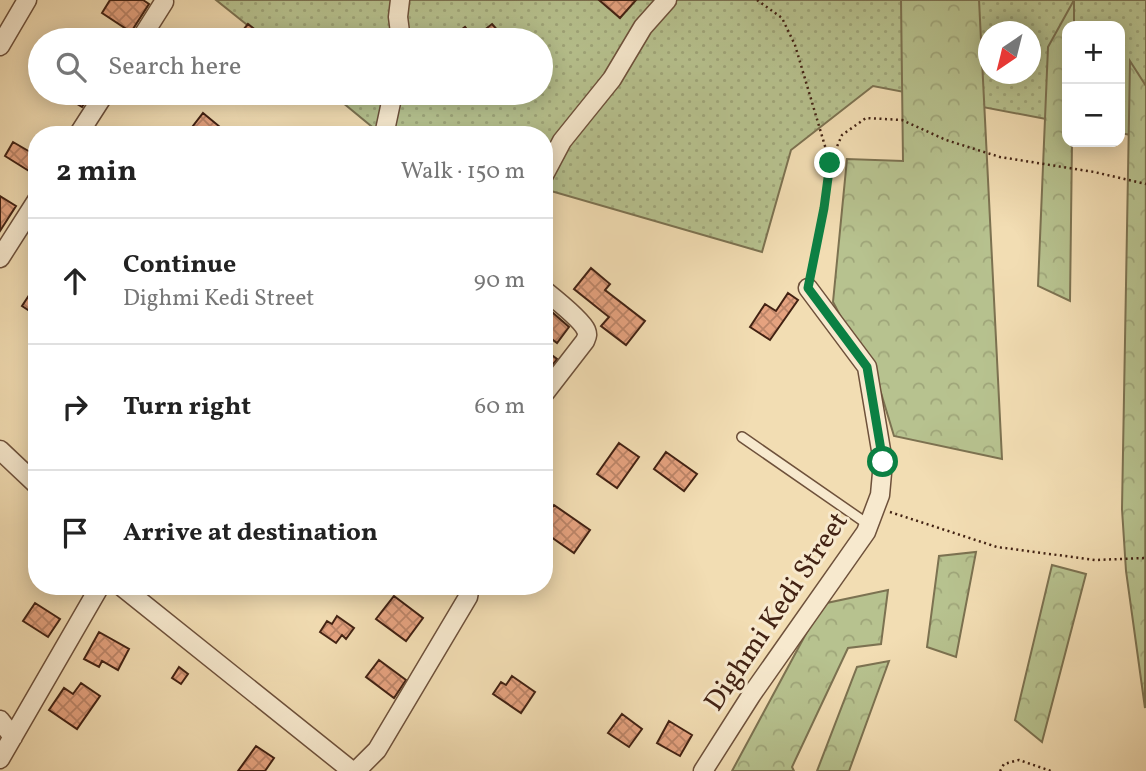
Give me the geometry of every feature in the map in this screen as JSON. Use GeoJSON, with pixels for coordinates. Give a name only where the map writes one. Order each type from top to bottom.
{"type":"FeatureCollection","features":[{"type":"Feature","properties":{"kind":"street"},"geometry":{"type":"LineString","coordinates":[[0,46],[27,0]]}},
{"type":"Feature","properties":{"kind":"street"},"geometry":{"type":"LineString","coordinates":[[399,28],[400,0]]}},
{"type":"Feature","properties":{"kind":"street"},"geometry":{"type":"LineString","coordinates":[[553,158],[562,141],[612,79],[643,27],[667,0]]}},
{"type":"Feature","properties":{"kind":"street"},"geometry":{"type":"LineString","coordinates":[[148,28],[164,2]]}},
{"type":"Feature","properties":{"kind":"street"},"geometry":{"type":"LineString","coordinates":[[84,126],[97,105]]}},
{"type":"Feature","properties":{"kind":"street"},"geometry":{"type":"LineString","coordinates":[[386,126],[390,105]]}},
{"type":"Feature","properties":{"kind":"street"},"geometry":{"type":"LineString","coordinates":[[0,258],[28,214]]}},
{"type":"Feature","properties":{"kind":"street","name":"Dighmi Kedi Street"},"geometry":{"type":"LineString","coordinates":[[703,771],[752,694],[866,532],[880,495],[883,462],[867,367],[808,288]]}},
{"type":"Feature","properties":{"kind":"street"},"geometry":{"type":"LineString","coordinates":[[553,298],[580,322],[587,335],[553,382]]}},
{"type":"Feature","properties":{"kind":"street"},"geometry":{"type":"LineString","coordinates":[[0,450],[28,476]]}},
{"type":"Feature","properties":{"kind":"street"},"geometry":{"type":"LineString","coordinates":[[0,759],[95,595]]}},
{"type":"Feature","properties":{"kind":"street"},"geometry":{"type":"LineString","coordinates":[[132,595],[354,771],[377,750],[468,595]]}},
{"type":"Feature","properties":{"kind":"street"},"geometry":{"type":"LineString","coordinates":[[0,720],[13,737]]}},
{"type":"Feature","properties":{"kind":"lane"},"geometry":{"type":"LineString","coordinates":[[742,437],[869,525]]}},
{"type":"Feature","properties":{"kind":"path"},"geometry":{"type":"LineString","coordinates":[[757,0],[782,18],[795,46],[830,163]]}},
{"type":"Feature","properties":{"kind":"path"},"geometry":{"type":"LineString","coordinates":[[808,288],[830,163],[842,135],[866,118],[902,120],[947,140],[1000,157],[1094,172],[1146,184]]}},
{"type":"Feature","properties":{"kind":"path"},"geometry":{"type":"LineString","coordinates":[[875,507],[997,547],[1096,560],[1146,558]]}},
{"type":"Feature","properties":{"kind":"path"},"geometry":{"type":"LineString","coordinates":[[1000,771],[1004,764],[1019,760],[1051,771]]}},
{"type":"Feature","properties":{"kind":"green space"},"geometry":{"type":"Polygon","coordinates":[[[216,0],[1146,0],[1146,138],[1125,134],[1125,21],[1062,21],[1062,122],[873,86],[791,150],[762,252],[553,192],[553,126],[371,126],[346,105],[553,105],[553,28],[251,28],[216,0]]]}},
{"type":"Feature","properties":{"kind":"green space"},"geometry":{"type":"Polygon","coordinates":[[[901,0],[979,0],[978,84],[983,84],[1002,459],[894,436],[881,393],[833,302],[847,159],[903,161],[901,0]]]}},
{"type":"Feature","properties":{"kind":"green space"},"geometry":{"type":"Polygon","coordinates":[[[1074,0],[1074,21],[1062,21],[1074,0]]]}},
{"type":"Feature","properties":{"kind":"green space"},"geometry":{"type":"Polygon","coordinates":[[[1062,22],[1062,147],[1072,147],[1070,301],[1038,286],[1048,47],[1062,22]]]}},
{"type":"Feature","properties":{"kind":"green space"},"geometry":{"type":"Polygon","coordinates":[[[1130,61],[1146,86],[1145,708],[1126,571],[1122,509],[1130,61]]]}},
{"type":"Feature","properties":{"kind":"green space"},"geometry":{"type":"Polygon","coordinates":[[[976,552],[956,657],[927,647],[939,556],[976,552]]]}},
{"type":"Feature","properties":{"kind":"green space"},"geometry":{"type":"Polygon","coordinates":[[[1052,565],[1086,574],[1042,742],[1015,720],[1052,565]]]}},
{"type":"Feature","properties":{"kind":"green space"},"geometry":{"type":"Polygon","coordinates":[[[888,590],[881,644],[848,648],[792,767],[794,771],[732,771],[822,604],[888,590]]]}},
{"type":"Feature","properties":{"kind":"green space"},"geometry":{"type":"Polygon","coordinates":[[[889,661],[849,771],[817,771],[857,667],[889,661]]]}},
{"type":"Feature","properties":{"kind":"building"},"geometry":{"type":"Polygon","coordinates":[[[110,0],[143,0],[149,4],[134,28],[125,28],[102,13],[110,0]]]}},
{"type":"Feature","properties":{"kind":"building"},"geometry":{"type":"Polygon","coordinates":[[[599,0],[636,0],[620,18],[599,0]]]}},
{"type":"Feature","properties":{"kind":"building"},"geometry":{"type":"Polygon","coordinates":[[[203,113],[219,126],[193,126],[203,113]]]}},
{"type":"Feature","properties":{"kind":"building"},"geometry":{"type":"Polygon","coordinates":[[[13,142],[28,151],[28,170],[5,156],[13,142]]]}},
{"type":"Feature","properties":{"kind":"building"},"geometry":{"type":"Polygon","coordinates":[[[0,196],[16,206],[0,231],[0,196]]]}},
{"type":"Feature","properties":{"kind":"building"},"geometry":{"type":"Polygon","coordinates":[[[591,268],[610,284],[605,290],[645,321],[626,345],[601,326],[609,317],[574,289],[591,268]]]}},
{"type":"Feature","properties":{"kind":"building"},"geometry":{"type":"Polygon","coordinates":[[[788,293],[798,300],[770,340],[750,327],[765,304],[776,311],[788,293]]]}},
{"type":"Feature","properties":{"kind":"building"},"geometry":{"type":"Polygon","coordinates":[[[28,297],[28,310],[22,306],[28,297]]]}},
{"type":"Feature","properties":{"kind":"building"},"geometry":{"type":"Polygon","coordinates":[[[553,313],[569,327],[557,343],[553,340],[553,313]]]}},
{"type":"Feature","properties":{"kind":"building"},"geometry":{"type":"Polygon","coordinates":[[[619,443],[639,457],[617,488],[597,474],[619,443]]]}},
{"type":"Feature","properties":{"kind":"building"},"geometry":{"type":"Polygon","coordinates":[[[666,452],[697,474],[684,491],[654,469],[666,452]]]}},
{"type":"Feature","properties":{"kind":"building"},"geometry":{"type":"Polygon","coordinates":[[[553,506],[590,530],[574,553],[553,538],[553,506]]]}},
{"type":"Feature","properties":{"kind":"building"},"geometry":{"type":"Polygon","coordinates":[[[394,596],[423,618],[406,641],[376,619],[394,596]]]}},
{"type":"Feature","properties":{"kind":"building"},"geometry":{"type":"Polygon","coordinates":[[[35,603],[60,619],[48,637],[23,621],[35,603]]]}},
{"type":"Feature","properties":{"kind":"building"},"geometry":{"type":"Polygon","coordinates":[[[337,616],[354,628],[346,639],[342,635],[336,643],[320,632],[327,621],[332,624],[337,616]]]}},
{"type":"Feature","properties":{"kind":"building"},"geometry":{"type":"Polygon","coordinates":[[[99,632],[129,649],[118,670],[102,661],[99,667],[84,659],[99,632]]]}},
{"type":"Feature","properties":{"kind":"building"},"geometry":{"type":"Polygon","coordinates":[[[379,660],[406,680],[394,698],[366,677],[379,660]]]}},
{"type":"Feature","properties":{"kind":"building"},"geometry":{"type":"Polygon","coordinates":[[[179,667],[188,674],[181,684],[172,678],[179,667]]]}},
{"type":"Feature","properties":{"kind":"building"},"geometry":{"type":"Polygon","coordinates":[[[512,676],[535,692],[521,713],[493,694],[501,682],[506,685],[512,676]]]}},
{"type":"Feature","properties":{"kind":"building"},"geometry":{"type":"Polygon","coordinates":[[[81,683],[100,696],[77,729],[49,710],[64,688],[73,694],[81,683]]]}},
{"type":"Feature","properties":{"kind":"building"},"geometry":{"type":"Polygon","coordinates":[[[622,714],[642,729],[629,747],[608,733],[622,714]]]}},
{"type":"Feature","properties":{"kind":"building"},"geometry":{"type":"Polygon","coordinates":[[[669,721],[692,735],[680,756],[657,743],[669,721]]]}},
{"type":"Feature","properties":{"kind":"building"},"geometry":{"type":"Polygon","coordinates":[[[256,746],[274,758],[265,771],[238,771],[256,746]]]}},
{"type":"Feature","properties":{"kind":"route"},"geometry":{"type":"LineString","coordinates":[[830,163],[808,288],[867,367],[883,462]]}}]}
